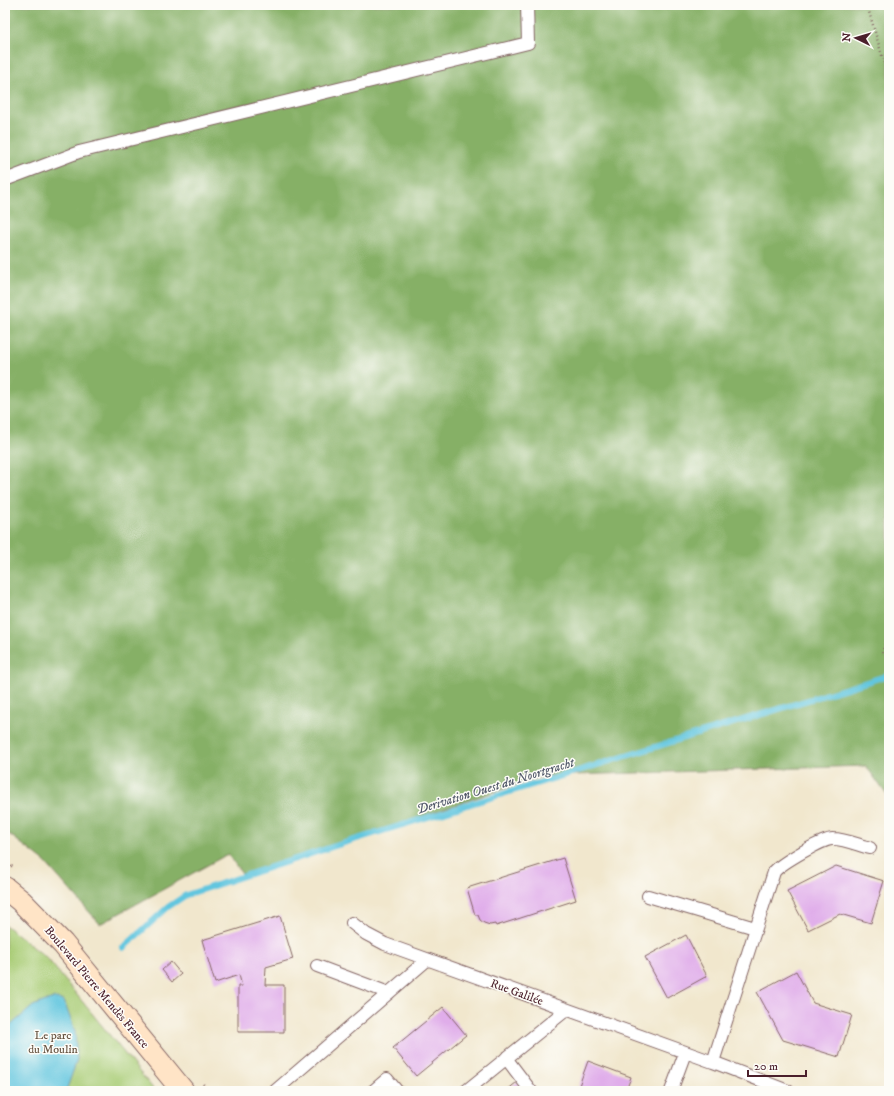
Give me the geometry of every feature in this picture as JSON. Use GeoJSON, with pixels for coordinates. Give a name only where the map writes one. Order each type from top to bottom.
{"type":"FeatureCollection","features":[{"type":"Feature","properties":{"kind":"street","name":"Boulevard Pierre Mendès France"},"geometry":{"type":"LineString","coordinates":[[5,888],[63,944],[183,1091]]}},
{"type":"Feature","properties":{"kind":"lane"},"geometry":{"type":"LineString","coordinates":[[5,180],[79,152],[528,43],[527,5]]}},
{"type":"Feature","properties":{"kind":"lane"},"geometry":{"type":"LineString","coordinates":[[713,1062],[771,877],[777,868],[828,839],[833,838],[870,848]]}},
{"type":"Feature","properties":{"kind":"lane"},"geometry":{"type":"LineString","coordinates":[[648,896],[755,928]]}},
{"type":"Feature","properties":{"kind":"lane","name":"Rue Galilée"},"geometry":{"type":"LineString","coordinates":[[352,924],[366,934],[385,944],[713,1062],[788,1091]]}},
{"type":"Feature","properties":{"kind":"lane"},"geometry":{"type":"LineString","coordinates":[[275,1091],[427,960]]}},
{"type":"Feature","properties":{"kind":"lane"},"geometry":{"type":"LineString","coordinates":[[317,966],[390,993]]}},
{"type":"Feature","properties":{"kind":"lane"},"geometry":{"type":"LineString","coordinates":[[466,1091],[566,1010]]}},
{"type":"Feature","properties":{"kind":"lane"},"geometry":{"type":"LineString","coordinates":[[671,1091],[685,1053]]}},
{"type":"Feature","properties":{"kind":"lane"},"geometry":{"type":"LineString","coordinates":[[506,1058],[531,1091]]}},
{"type":"Feature","properties":{"kind":"lane"},"geometry":{"type":"LineString","coordinates":[[373,1091],[387,1079],[397,1091]]}},
{"type":"Feature","properties":{"kind":"path"},"geometry":{"type":"LineString","coordinates":[[867,5],[889,79]]}},
{"type":"Feature","properties":{"kind":"path"},"geometry":{"type":"LineString","coordinates":[[882,653],[889,632]]}},
{"type":"Feature","properties":{"kind":"green space"},"geometry":{"type":"Polygon","coordinates":[[[5,5],[889,5],[889,798],[866,766],[540,776],[244,877],[228,854],[100,924],[45,862],[5,831],[5,5]]]}},
{"type":"Feature","properties":{"kind":"green space","name":"Le parc du Moulin"},"geometry":{"type":"Polygon","coordinates":[[[5,925],[47,958],[155,1091],[5,1091],[5,925]]]}},
{"type":"Feature","properties":{"kind":"water"},"geometry":{"type":"Polygon","coordinates":[[[53,998],[64,1001],[75,1031],[77,1060],[66,1091],[5,1091],[5,1035],[11,1025],[33,1006],[53,998]]]}},
{"type":"Feature","properties":{"kind":"building"},"geometry":{"type":"Polygon","coordinates":[[[563,858],[576,900],[496,926],[495,924],[490,925],[484,923],[480,920],[478,915],[475,915],[467,888],[563,858]]]}},
{"type":"Feature","properties":{"kind":"building"},"geometry":{"type":"Polygon","coordinates":[[[836,866],[884,881],[871,923],[840,914],[808,930],[787,891],[836,866]]]}},
{"type":"Feature","properties":{"kind":"building"},"geometry":{"type":"Polygon","coordinates":[[[280,916],[293,959],[266,967],[265,985],[284,985],[284,1032],[238,1032],[238,986],[242,986],[239,975],[215,983],[202,940],[280,916]]]}},
{"type":"Feature","properties":{"kind":"building"},"geometry":{"type":"Polygon","coordinates":[[[686,935],[707,976],[667,998],[645,957],[686,935]]]}},
{"type":"Feature","properties":{"kind":"building"},"geometry":{"type":"Polygon","coordinates":[[[171,962],[181,974],[172,982],[162,970],[171,962]]]}},
{"type":"Feature","properties":{"kind":"building"},"geometry":{"type":"Polygon","coordinates":[[[796,971],[813,1003],[852,1015],[839,1057],[783,1040],[757,992],[796,971]]]}},
{"type":"Feature","properties":{"kind":"building"},"geometry":{"type":"Polygon","coordinates":[[[443,1007],[466,1035],[416,1076],[393,1048],[443,1007]]]}},
{"type":"Feature","properties":{"kind":"building"},"geometry":{"type":"Polygon","coordinates":[[[588,1061],[631,1077],[626,1091],[577,1091],[588,1061]]]}},
{"type":"Feature","properties":{"kind":"building"},"geometry":{"type":"Polygon","coordinates":[[[517,1082],[522,1088],[518,1091],[506,1091],[517,1082]]]}},
{"type":"Feature","properties":{"kind":"waterway","name":"Derivation Ouest du Noortgracht"},"geometry":{"type":"LineString","coordinates":[[123,948],[168,907],[186,895],[344,843],[889,675]]}}]}
